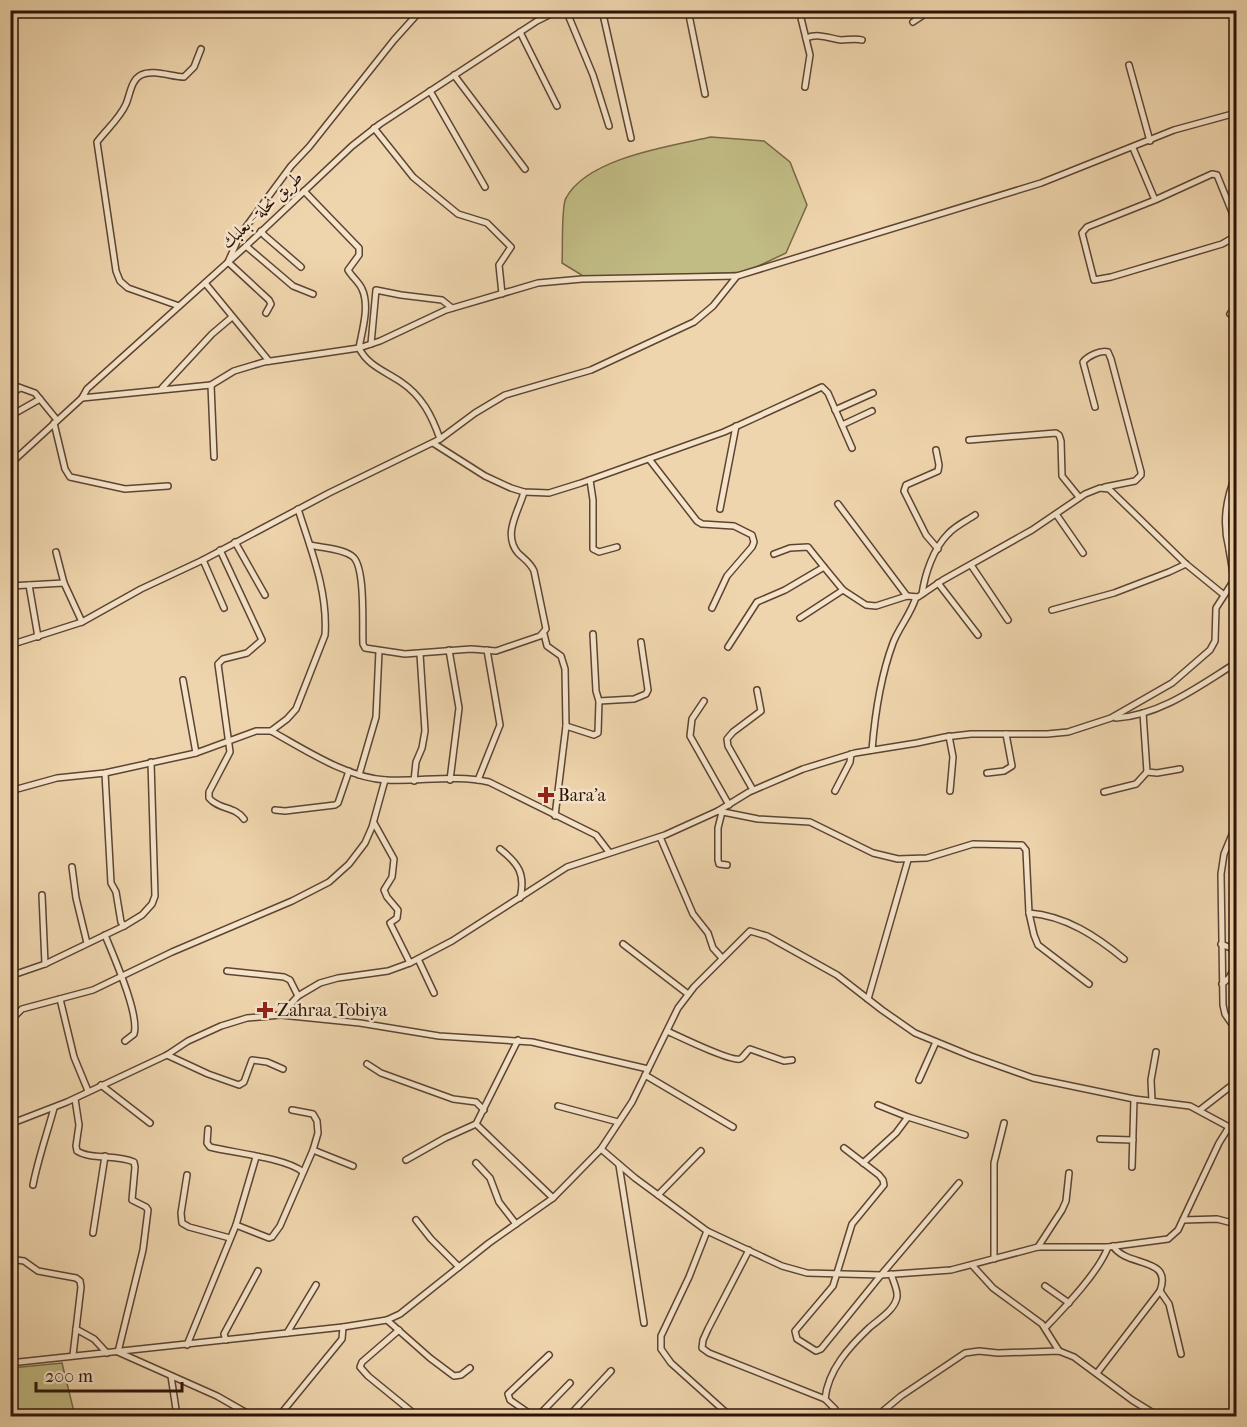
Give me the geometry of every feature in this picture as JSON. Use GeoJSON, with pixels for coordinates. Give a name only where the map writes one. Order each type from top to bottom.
{"type":"FeatureCollection","features":[{"type":"Feature","properties":{"kind":"street"},"geometry":{"type":"LineString","coordinates":[[266,313],[272,304],[228,262],[240,235],[291,166],[421,10]]}},
{"type":"Feature","properties":{"kind":"street","name":"طريق نحلة - بعلبك"},"geometry":{"type":"LineString","coordinates":[[10,464],[82,398],[87,389],[246,246],[352,146],[374,128],[454,75],[520,32],[559,10]]}},
{"type":"Feature","properties":{"kind":"street"},"geometry":{"type":"LineString","coordinates":[[566,10],[593,75],[609,126]]}},
{"type":"Feature","properties":{"kind":"street"},"geometry":{"type":"LineString","coordinates":[[602,10],[631,138]]}},
{"type":"Feature","properties":{"kind":"street"},"geometry":{"type":"LineString","coordinates":[[688,10],[705,94]]}},
{"type":"Feature","properties":{"kind":"street"},"geometry":{"type":"LineString","coordinates":[[799,10],[810,55],[805,87]]}},
{"type":"Feature","properties":{"kind":"street"},"geometry":{"type":"LineString","coordinates":[[913,22],[922,16],[921,10]]}},
{"type":"Feature","properties":{"kind":"street"},"geometry":{"type":"LineString","coordinates":[[520,32],[557,106]]}},
{"type":"Feature","properties":{"kind":"street"},"geometry":{"type":"LineString","coordinates":[[806,38],[813,35],[824,35],[843,40],[861,40]]}},
{"type":"Feature","properties":{"kind":"street"},"geometry":{"type":"LineString","coordinates":[[179,306],[128,288],[120,281],[116,271],[97,142],[123,110],[131,88],[138,77],[142,74],[151,74],[184,77],[194,67],[201,49]]}},
{"type":"Feature","properties":{"kind":"street"},"geometry":{"type":"LineString","coordinates":[[1129,65],[1150,141]]}},
{"type":"Feature","properties":{"kind":"street"},"geometry":{"type":"LineString","coordinates":[[454,75],[525,169]]}},
{"type":"Feature","properties":{"kind":"street"},"geometry":{"type":"LineString","coordinates":[[430,91],[486,187]]}},
{"type":"Feature","properties":{"kind":"street"},"geometry":{"type":"LineString","coordinates":[[82,398],[211,385],[234,371],[269,362],[359,348],[452,308],[538,283],[565,279],[737,276],[1041,183],[1196,123],[1236,113]]}},
{"type":"Feature","properties":{"kind":"street"},"geometry":{"type":"LineString","coordinates":[[374,128],[413,177],[458,214],[487,223],[511,246],[499,265],[502,294]]}},
{"type":"Feature","properties":{"kind":"street"},"geometry":{"type":"LineString","coordinates":[[1133,147],[1155,200]]}},
{"type":"Feature","properties":{"kind":"street"},"geometry":{"type":"LineString","coordinates":[[1212,174],[1217,175],[1232,212],[1236,236],[1222,244],[1111,278],[1094,280],[1082,233],[1087,227],[1155,200],[1212,174]]}},
{"type":"Feature","properties":{"kind":"street"},"geometry":{"type":"LineString","coordinates":[[304,191],[359,248],[359,255],[348,270],[362,289],[364,301],[359,348],[364,357],[375,367],[402,382],[419,398],[428,409],[440,439]]}},
{"type":"Feature","properties":{"kind":"street"},"geometry":{"type":"LineString","coordinates":[[261,231],[301,267]]}},
{"type":"Feature","properties":{"kind":"street"},"geometry":{"type":"LineString","coordinates":[[246,246],[293,286],[313,294]]}},
{"type":"Feature","properties":{"kind":"street"},"geometry":{"type":"LineString","coordinates":[[10,645],[82,622],[298,509],[433,443],[505,395],[591,370],[694,322],[713,306],[737,276]]}},
{"type":"Feature","properties":{"kind":"street"},"geometry":{"type":"LineString","coordinates":[[205,283],[269,362]]}},
{"type":"Feature","properties":{"kind":"street"},"geometry":{"type":"LineString","coordinates":[[370,344],[375,291],[442,300],[452,308]]}},
{"type":"Feature","properties":{"kind":"street"},"geometry":{"type":"LineString","coordinates":[[364,301],[373,301]]}},
{"type":"Feature","properties":{"kind":"street"},"geometry":{"type":"LineString","coordinates":[[1230,314],[1236,306]]}},
{"type":"Feature","properties":{"kind":"street"},"geometry":{"type":"LineString","coordinates":[[160,389],[212,334],[232,317]]}},
{"type":"Feature","properties":{"kind":"street"},"geometry":{"type":"LineString","coordinates":[[774,554],[790,548],[808,547],[843,590],[871,607],[907,596],[916,597],[1032,530],[1092,490],[1135,481],[1141,476],[1142,472],[1111,359],[1108,352],[1104,351],[1083,362],[1095,407]]}},
{"type":"Feature","properties":{"kind":"street"},"geometry":{"type":"LineString","coordinates":[[10,384],[35,393],[55,421],[65,469],[70,477],[125,489],[168,486]]}},
{"type":"Feature","properties":{"kind":"street"},"geometry":{"type":"LineString","coordinates":[[211,385],[214,457]]}},
{"type":"Feature","properties":{"kind":"street"},"geometry":{"type":"LineString","coordinates":[[433,443],[485,476],[524,492],[560,490],[736,426],[822,387],[828,393],[852,448]]}},
{"type":"Feature","properties":{"kind":"street"},"geometry":{"type":"LineString","coordinates":[[10,394],[20,388]]}},
{"type":"Feature","properties":{"kind":"street"},"geometry":{"type":"LineString","coordinates":[[835,410],[873,393]]}},
{"type":"Feature","properties":{"kind":"street"},"geometry":{"type":"LineString","coordinates":[[10,416],[40,399]]}},
{"type":"Feature","properties":{"kind":"street"},"geometry":{"type":"LineString","coordinates":[[842,425],[872,411]]}},
{"type":"Feature","properties":{"kind":"street"},"geometry":{"type":"LineString","coordinates":[[720,509],[736,426]]}},
{"type":"Feature","properties":{"kind":"street"},"geometry":{"type":"LineString","coordinates":[[969,440],[1059,435],[1062,476],[1079,497]]}},
{"type":"Feature","properties":{"kind":"street"},"geometry":{"type":"LineString","coordinates":[[936,450],[938,471],[906,485],[904,491],[926,535],[938,549]]}},
{"type":"Feature","properties":{"kind":"street"},"geometry":{"type":"LineString","coordinates":[[649,459],[697,521],[702,524],[734,526],[752,534],[752,547],[727,576],[712,608]]}},
{"type":"Feature","properties":{"kind":"street"},"geometry":{"type":"LineString","coordinates":[[1111,718],[1162,689],[1210,650],[1215,641],[1216,608],[1235,578],[1225,526],[1227,495],[1236,474]]}},
{"type":"Feature","properties":{"kind":"street"},"geometry":{"type":"LineString","coordinates":[[590,480],[593,500],[593,549],[599,552],[616,547]]}},
{"type":"Feature","properties":{"kind":"street"},"geometry":{"type":"LineString","coordinates":[[1105,487],[1186,564],[1224,595]]}},
{"type":"Feature","properties":{"kind":"street"},"geometry":{"type":"LineString","coordinates":[[524,492],[513,516],[512,540],[518,553],[531,564],[534,571],[546,626],[544,634],[549,649],[558,654],[564,664],[566,726],[555,816]]}},
{"type":"Feature","properties":{"kind":"street"},"geometry":{"type":"LineString","coordinates":[[838,504],[907,596]]}},
{"type":"Feature","properties":{"kind":"street"},"geometry":{"type":"LineString","coordinates":[[271,731],[296,709],[325,635],[326,615],[317,566],[298,509]]}},
{"type":"Feature","properties":{"kind":"street"},"geometry":{"type":"LineString","coordinates":[[1056,514],[1083,553]]}},
{"type":"Feature","properties":{"kind":"street"},"geometry":{"type":"LineString","coordinates":[[922,594],[929,567],[947,535],[975,515]]}},
{"type":"Feature","properties":{"kind":"street"},"geometry":{"type":"LineString","coordinates":[[1229,549],[1236,537]]}},
{"type":"Feature","properties":{"kind":"street"},"geometry":{"type":"LineString","coordinates":[[235,542],[265,595]]}},
{"type":"Feature","properties":{"kind":"street"},"geometry":{"type":"LineString","coordinates":[[310,545],[348,554],[355,559],[359,569],[365,648],[420,654],[471,649],[500,651],[544,634]]}},
{"type":"Feature","properties":{"kind":"street"},"geometry":{"type":"LineString","coordinates":[[220,550],[262,640],[247,653],[219,662],[230,752],[209,792],[209,798],[217,806],[239,812],[244,819]]}},
{"type":"Feature","properties":{"kind":"street"},"geometry":{"type":"LineString","coordinates":[[56,552],[64,583],[82,622]]}},
{"type":"Feature","properties":{"kind":"street"},"geometry":{"type":"LineString","coordinates":[[203,560],[224,608]]}},
{"type":"Feature","properties":{"kind":"street"},"geometry":{"type":"LineString","coordinates":[[1052,610],[1114,592],[1186,564]]}},
{"type":"Feature","properties":{"kind":"street"},"geometry":{"type":"LineString","coordinates":[[971,565],[1008,620]]}},
{"type":"Feature","properties":{"kind":"street"},"geometry":{"type":"LineString","coordinates":[[728,647],[757,602],[785,590],[824,567]]}},
{"type":"Feature","properties":{"kind":"street"},"geometry":{"type":"LineString","coordinates":[[10,586],[64,583]]}},
{"type":"Feature","properties":{"kind":"street"},"geometry":{"type":"LineString","coordinates":[[938,584],[978,635]]}},
{"type":"Feature","properties":{"kind":"street"},"geometry":{"type":"LineString","coordinates":[[29,585],[38,636]]}},
{"type":"Feature","properties":{"kind":"street"},"geometry":{"type":"LineString","coordinates":[[800,618],[843,590]]}},
{"type":"Feature","properties":{"kind":"street"},"geometry":{"type":"LineString","coordinates":[[872,750],[877,703],[884,672],[896,636],[916,597]]}},
{"type":"Feature","properties":{"kind":"street"},"geometry":{"type":"LineString","coordinates":[[566,726],[597,735],[599,701],[596,691],[593,634]]}},
{"type":"Feature","properties":{"kind":"street"},"geometry":{"type":"LineString","coordinates":[[599,701],[636,699],[646,694],[648,690],[641,642]]}},
{"type":"Feature","properties":{"kind":"street"},"geometry":{"type":"LineString","coordinates":[[449,650],[459,708],[450,780]]}},
{"type":"Feature","properties":{"kind":"street"},"geometry":{"type":"LineString","coordinates":[[478,780],[500,725],[487,650]]}},
{"type":"Feature","properties":{"kind":"street"},"geometry":{"type":"LineString","coordinates":[[359,775],[376,717],[379,651]]}},
{"type":"Feature","properties":{"kind":"street"},"geometry":{"type":"LineString","coordinates":[[414,781],[416,762],[422,748],[425,731],[420,654]]}},
{"type":"Feature","properties":{"kind":"street"},"geometry":{"type":"LineString","coordinates":[[281,1015],[298,996],[320,983],[388,971],[410,963],[452,941],[567,867],[660,837],[720,812],[753,790],[792,773],[851,754],[949,736],[1068,732],[1111,718],[1153,711],[1236,663]]}},
{"type":"Feature","properties":{"kind":"street"},"geometry":{"type":"LineString","coordinates":[[183,680],[196,753]]}},
{"type":"Feature","properties":{"kind":"street"},"geometry":{"type":"LineString","coordinates":[[753,790],[728,746],[727,739],[761,711],[756,690]]}},
{"type":"Feature","properties":{"kind":"street"},"geometry":{"type":"LineString","coordinates":[[704,701],[692,720],[690,736],[729,805]]}},
{"type":"Feature","properties":{"kind":"street"},"geometry":{"type":"LineString","coordinates":[[1104,792],[1136,784],[1147,772],[1143,713]]}},
{"type":"Feature","properties":{"kind":"street"},"geometry":{"type":"LineString","coordinates":[[10,791],[57,778],[105,773],[196,753],[256,731],[271,731],[359,775],[385,780],[489,782],[596,835],[609,852]]}},
{"type":"Feature","properties":{"kind":"street"},"geometry":{"type":"LineString","coordinates":[[987,773],[1005,771],[1012,766],[1006,734]]}},
{"type":"Feature","properties":{"kind":"street"},"geometry":{"type":"LineString","coordinates":[[949,736],[953,757],[950,791]]}},
{"type":"Feature","properties":{"kind":"street"},"geometry":{"type":"LineString","coordinates":[[835,791],[850,762],[851,754]]}},
{"type":"Feature","properties":{"kind":"street"},"geometry":{"type":"LineString","coordinates":[[10,976],[45,964],[124,926],[142,915],[152,904],[155,896],[151,762]]}},
{"type":"Feature","properties":{"kind":"street"},"geometry":{"type":"LineString","coordinates":[[1147,772],[1157,773],[1180,769]]}},
{"type":"Feature","properties":{"kind":"street"},"geometry":{"type":"LineString","coordinates":[[275,810],[285,811],[336,805],[349,771]]}},
{"type":"Feature","properties":{"kind":"street"},"geometry":{"type":"LineString","coordinates":[[105,773],[111,883],[116,892],[121,922],[124,926]]}},
{"type":"Feature","properties":{"kind":"street"},"geometry":{"type":"LineString","coordinates":[[10,1021],[22,1009],[93,990],[121,975],[229,926],[292,901],[329,882],[342,871],[365,843],[385,780]]}},
{"type":"Feature","properties":{"kind":"street"},"geometry":{"type":"LineString","coordinates":[[720,812],[768,820],[810,822],[873,853],[908,860],[927,858],[968,844],[1022,845],[1026,850],[1029,913],[1038,945],[1089,984]]}},
{"type":"Feature","properties":{"kind":"street"},"geometry":{"type":"LineString","coordinates":[[720,812],[718,860],[719,864],[727,865]]}},
{"type":"Feature","properties":{"kind":"street"},"geometry":{"type":"LineString","coordinates":[[373,823],[394,859],[392,877],[384,890],[398,910],[397,918],[390,923],[410,963]]}},
{"type":"Feature","properties":{"kind":"street"},"geometry":{"type":"LineString","coordinates":[[1236,825],[1222,861],[1220,897],[1225,1014],[1236,1030]]}},
{"type":"Feature","properties":{"kind":"street"},"geometry":{"type":"LineString","coordinates":[[660,837],[693,914],[710,937],[712,948],[722,958]]}},
{"type":"Feature","properties":{"kind":"street"},"geometry":{"type":"LineString","coordinates":[[500,849],[518,865],[522,886],[520,898]]}},
{"type":"Feature","properties":{"kind":"street"},"geometry":{"type":"LineString","coordinates":[[868,999],[908,860]]}},
{"type":"Feature","properties":{"kind":"street"},"geometry":{"type":"LineString","coordinates":[[72,867],[76,898],[87,943]]}},
{"type":"Feature","properties":{"kind":"street"},"geometry":{"type":"LineString","coordinates":[[42,895],[45,964]]}},
{"type":"Feature","properties":{"kind":"street"},"geometry":{"type":"LineString","coordinates":[[1029,913],[1065,921],[1084,929],[1124,959]]}},
{"type":"Feature","properties":{"kind":"street"},"geometry":{"type":"LineString","coordinates":[[10,1363],[343,1327],[387,1320],[400,1314],[459,1267],[553,1198],[601,1149],[646,1072],[678,1008],[722,958],[750,932],[757,932],[837,975],[915,1033],[936,1042],[1033,1078],[1134,1099],[1190,1106],[1232,1126],[1236,1132]]}},
{"type":"Feature","properties":{"kind":"street"},"geometry":{"type":"LineString","coordinates":[[105,935],[121,975],[136,1027],[134,1034],[125,1041]]}},
{"type":"Feature","properties":{"kind":"street"},"geometry":{"type":"LineString","coordinates":[[623,944],[688,994]]}},
{"type":"Feature","properties":{"kind":"street"},"geometry":{"type":"LineString","coordinates":[[1221,944],[1236,950]]}},
{"type":"Feature","properties":{"kind":"street"},"geometry":{"type":"LineString","coordinates":[[418,959],[434,993]]}},
{"type":"Feature","properties":{"kind":"street"},"geometry":{"type":"LineString","coordinates":[[1222,984],[1236,965]]}},
{"type":"Feature","properties":{"kind":"street"},"geometry":{"type":"LineString","coordinates":[[227,971],[284,977],[290,980],[298,996]]}},
{"type":"Feature","properties":{"kind":"street"},"geometry":{"type":"LineString","coordinates":[[60,999],[74,1057],[88,1091]]}},
{"type":"Feature","properties":{"kind":"street"},"geometry":{"type":"LineString","coordinates":[[11,1126],[75,1099],[221,1026],[247,1018],[281,1015],[360,1023],[439,1036],[519,1040],[570,1049],[646,1072],[733,1127]]}},
{"type":"Feature","properties":{"kind":"street"},"geometry":{"type":"LineString","coordinates":[[667,1031],[735,1059],[741,1058],[750,1049],[777,1059],[792,1060]]}},
{"type":"Feature","properties":{"kind":"street"},"geometry":{"type":"LineString","coordinates":[[406,1160],[476,1124],[519,1040]]}},
{"type":"Feature","properties":{"kind":"street"},"geometry":{"type":"LineString","coordinates":[[919,1080],[936,1042]]}},
{"type":"Feature","properties":{"kind":"street"},"geometry":{"type":"LineString","coordinates":[[1152,1101],[1151,1080],[1156,1052]]}},
{"type":"Feature","properties":{"kind":"street"},"geometry":{"type":"LineString","coordinates":[[167,1055],[239,1085],[244,1082],[252,1060],[267,1062],[283,1069]]}},
{"type":"Feature","properties":{"kind":"street"},"geometry":{"type":"LineString","coordinates":[[367,1064],[381,1073],[453,1099],[476,1102],[484,1110]]}},
{"type":"Feature","properties":{"kind":"street"},"geometry":{"type":"LineString","coordinates":[[1200,1110],[1236,1082]]}},
{"type":"Feature","properties":{"kind":"street"},"geometry":{"type":"LineString","coordinates":[[102,1085],[150,1123]]}},
{"type":"Feature","properties":{"kind":"street"},"geometry":{"type":"LineString","coordinates":[[75,1099],[80,1125],[77,1151],[82,1154],[126,1159],[135,1163],[131,1198],[134,1203],[146,1207],[148,1213],[143,1250],[118,1352]]}},
{"type":"Feature","properties":{"kind":"street"},"geometry":{"type":"LineString","coordinates":[[1132,1167],[1134,1099]]}},
{"type":"Feature","properties":{"kind":"street"},"geometry":{"type":"LineString","coordinates":[[878,1105],[965,1135]]}},
{"type":"Feature","properties":{"kind":"street"},"geometry":{"type":"LineString","coordinates":[[558,1106],[618,1122]]}},
{"type":"Feature","properties":{"kind":"street"},"geometry":{"type":"LineString","coordinates":[[33,1185],[36,1167],[54,1108]]}},
{"type":"Feature","properties":{"kind":"street"},"geometry":{"type":"LineString","coordinates":[[236,1225],[267,1238],[272,1237],[280,1226],[313,1150],[318,1133],[316,1118],[311,1113],[292,1110]]}},
{"type":"Feature","properties":{"kind":"street"},"geometry":{"type":"LineString","coordinates":[[863,1163],[896,1133],[908,1117]]}},
{"type":"Feature","properties":{"kind":"street"},"geometry":{"type":"LineString","coordinates":[[994,1259],[994,1163],[1005,1123]]}},
{"type":"Feature","properties":{"kind":"street"},"geometry":{"type":"LineString","coordinates":[[476,1124],[553,1198]]}},
{"type":"Feature","properties":{"kind":"street"},"geometry":{"type":"LineString","coordinates":[[601,1149],[707,1231],[749,1250],[794,1270],[881,1275],[951,1270],[1038,1247],[1111,1246],[1168,1239],[1178,1230],[1219,1143],[1232,1126]]}},
{"type":"Feature","properties":{"kind":"street"},"geometry":{"type":"LineString","coordinates":[[208,1130],[207,1143],[210,1147],[295,1167],[303,1172]]}},
{"type":"Feature","properties":{"kind":"street"},"geometry":{"type":"LineString","coordinates":[[1100,1139],[1132,1140]]}},
{"type":"Feature","properties":{"kind":"street"},"geometry":{"type":"LineString","coordinates":[[844,1148],[883,1180],[884,1185],[852,1224],[833,1286],[794,1333],[796,1339],[816,1351],[821,1349],[959,1184]]}},
{"type":"Feature","properties":{"kind":"street"},"geometry":{"type":"LineString","coordinates":[[313,1150],[353,1166]]}},
{"type":"Feature","properties":{"kind":"street"},"geometry":{"type":"LineString","coordinates":[[658,1195],[701,1151]]}},
{"type":"Feature","properties":{"kind":"street"},"geometry":{"type":"LineString","coordinates":[[93,1233],[105,1156]]}},
{"type":"Feature","properties":{"kind":"street"},"geometry":{"type":"LineString","coordinates":[[188,1345],[236,1225],[256,1157]]}},
{"type":"Feature","properties":{"kind":"street"},"geometry":{"type":"LineString","coordinates":[[476,1163],[490,1178],[499,1202],[516,1224]]}},
{"type":"Feature","properties":{"kind":"street"},"geometry":{"type":"LineString","coordinates":[[619,1164],[644,1323]]}},
{"type":"Feature","properties":{"kind":"street"},"geometry":{"type":"LineString","coordinates":[[1038,1247],[1066,1201],[1069,1173]]}},
{"type":"Feature","properties":{"kind":"street"},"geometry":{"type":"LineString","coordinates":[[187,1175],[180,1214],[182,1223],[230,1238]]}},
{"type":"Feature","properties":{"kind":"street"},"geometry":{"type":"LineString","coordinates":[[1183,1220],[1217,1219],[1236,1224]]}},
{"type":"Feature","properties":{"kind":"street"},"geometry":{"type":"LineString","coordinates":[[416,1220],[459,1267]]}},
{"type":"Feature","properties":{"kind":"street"},"geometry":{"type":"LineString","coordinates":[[707,1231],[689,1277],[661,1336],[660,1344],[671,1363],[730,1416]]}},
{"type":"Feature","properties":{"kind":"street"},"geometry":{"type":"LineString","coordinates":[[1097,1373],[1160,1291],[1163,1282],[1162,1275],[1157,1268],[1121,1255],[1111,1246]]}},
{"type":"Feature","properties":{"kind":"street"},"geometry":{"type":"LineString","coordinates":[[1045,1328],[1069,1303],[1111,1246]]}},
{"type":"Feature","properties":{"kind":"street"},"geometry":{"type":"LineString","coordinates":[[749,1250],[708,1329],[702,1348],[709,1353],[825,1399],[835,1409],[831,1416]]}},
{"type":"Feature","properties":{"kind":"street"},"geometry":{"type":"LineString","coordinates":[[10,1259],[24,1261],[38,1271],[79,1279],[81,1287],[73,1355]]}},
{"type":"Feature","properties":{"kind":"street"},"geometry":{"type":"LineString","coordinates":[[972,1264],[993,1288],[1045,1328],[1059,1351]]}},
{"type":"Feature","properties":{"kind":"street"},"geometry":{"type":"LineString","coordinates":[[226,1340],[224,1334],[258,1271]]}},
{"type":"Feature","properties":{"kind":"street"},"geometry":{"type":"LineString","coordinates":[[825,1399],[828,1384],[841,1358],[894,1306],[897,1293],[891,1274]]}},
{"type":"Feature","properties":{"kind":"street"},"geometry":{"type":"LineString","coordinates":[[287,1334],[316,1285]]}},
{"type":"Feature","properties":{"kind":"street"},"geometry":{"type":"LineString","coordinates":[[1045,1286],[1069,1303]]}},
{"type":"Feature","properties":{"kind":"street"},"geometry":{"type":"LineString","coordinates":[[1160,1291],[1168,1304],[1181,1354]]}},
{"type":"Feature","properties":{"kind":"street"},"geometry":{"type":"LineString","coordinates":[[387,1320],[454,1376],[461,1376],[470,1368]]}},
{"type":"Feature","properties":{"kind":"street"},"geometry":{"type":"LineString","coordinates":[[279,1416],[342,1339],[343,1327]]}},
{"type":"Feature","properties":{"kind":"street"},"geometry":{"type":"LineString","coordinates":[[76,1329],[94,1339],[107,1353]]}},
{"type":"Feature","properties":{"kind":"street"},"geometry":{"type":"LineString","coordinates":[[399,1330],[362,1362],[360,1368],[417,1416]]}},
{"type":"Feature","properties":{"kind":"street"},"geometry":{"type":"LineString","coordinates":[[144,1350],[144,1365]]}},
{"type":"Feature","properties":{"kind":"street"},"geometry":{"type":"LineString","coordinates":[[877,1416],[901,1396],[965,1353],[1059,1351],[1074,1357],[1132,1400],[1158,1416]]}},
{"type":"Feature","properties":{"kind":"street"},"geometry":{"type":"LineString","coordinates":[[118,1352],[217,1396],[252,1416]]}},
{"type":"Feature","properties":{"kind":"street"},"geometry":{"type":"LineString","coordinates":[[533,1416],[523,1413],[508,1398],[508,1394],[549,1355]]}},
{"type":"Feature","properties":{"kind":"street"},"geometry":{"type":"LineString","coordinates":[[569,1416],[611,1371]]}},
{"type":"Feature","properties":{"kind":"street"},"geometry":{"type":"LineString","coordinates":[[171,1376],[177,1416]]}},
{"type":"Feature","properties":{"kind":"street"},"geometry":{"type":"LineString","coordinates":[[538,1416],[570,1383]]}},
{"type":"Feature","properties":{"kind":"street"},"geometry":{"type":"LineString","coordinates":[[660,1416],[666,1416]]}},
{"type":"Feature","properties":{"kind":"shaded area"},"geometry":{"type":"Polygon","coordinates":[[[711,137],[764,141],[790,162],[807,205],[786,253],[746,272],[588,279],[562,263],[564,203],[577,184],[610,163],[653,150],[711,137]]]}},
{"type":"Feature","properties":{"kind":"shaded area"},"geometry":{"type":"Polygon","coordinates":[[[62,1363],[75,1416],[11,1416],[11,1368],[62,1363]]]}},
{"type":"Feature","properties":{"kind":"place","name":"Bara'a"},"geometry":{"type":"Point","coordinates":[546,795]}},
{"type":"Feature","properties":{"kind":"place","name":"Zahraa Tobiya"},"geometry":{"type":"Point","coordinates":[265,1010]}}]}
